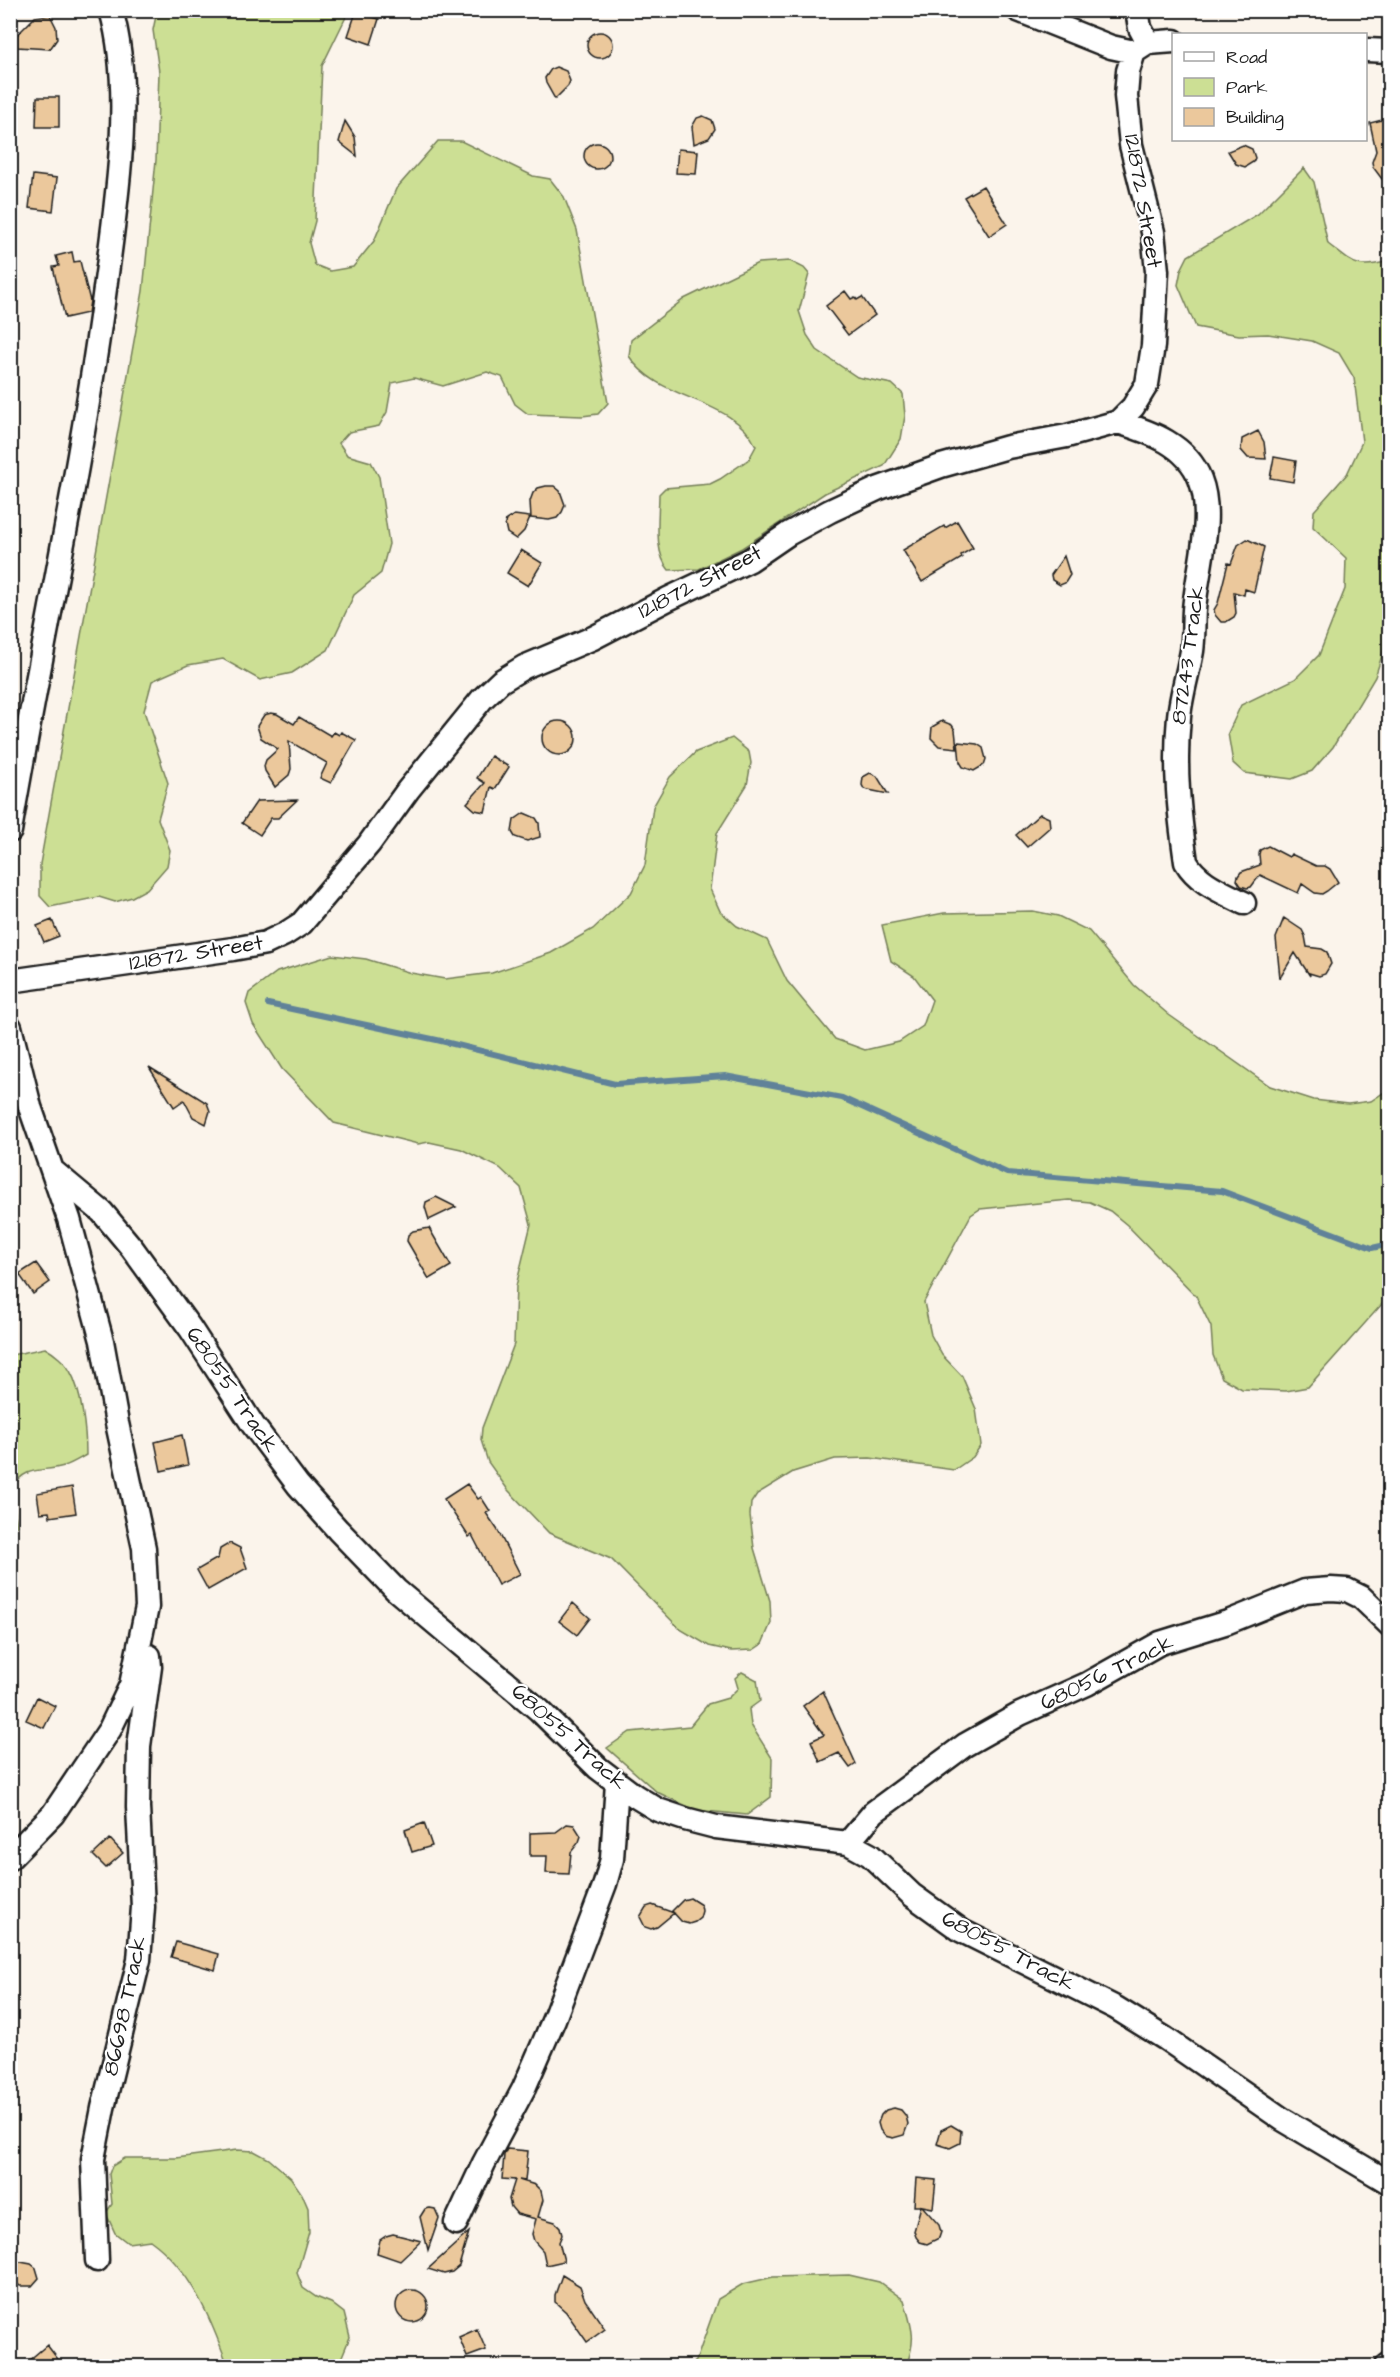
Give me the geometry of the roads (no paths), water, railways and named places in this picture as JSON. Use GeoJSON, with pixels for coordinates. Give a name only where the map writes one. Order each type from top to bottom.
{"type":"FeatureCollection","features":[{"type":"Feature","properties":{"kind":"street"},"geometry":{"type":"LineString","coordinates":[[10,831],[83,428],[114,224],[122,73],[118,34],[111,10]]}},
{"type":"Feature","properties":{"kind":"street"},"geometry":{"type":"LineString","coordinates":[[1018,10],[1111,47],[1141,48],[1172,41]]}},
{"type":"Feature","properties":{"kind":"street"},"geometry":{"type":"LineString","coordinates":[[1137,10],[1141,48]]}},
{"type":"Feature","properties":{"kind":"street","name":"121872 Street"},"geometry":{"type":"LineString","coordinates":[[10,981],[233,949],[266,943],[285,934],[302,923],[321,902],[482,699],[501,681],[524,668],[594,638],[750,560],[788,534],[877,489],[941,466],[1008,447],[1067,436],[1118,422],[1133,407],[1147,384],[1153,346],[1157,272],[1153,232],[1131,145],[1126,96],[1128,70],[1141,48]]}},
{"type":"Feature","properties":{"kind":"street"},"geometry":{"type":"LineString","coordinates":[[1367,50],[1389,51]]}},
{"type":"Feature","properties":{"kind":"street","name":"87243 Track"},"geometry":{"type":"LineString","coordinates":[[1118,422],[1144,430],[1170,443],[1186,455],[1200,478],[1206,500],[1194,609],[1192,650],[1179,715],[1176,751],[1177,796],[1186,862],[1191,872],[1244,903]]}},
{"type":"Feature","properties":{"kind":"street"},"geometry":{"type":"LineString","coordinates":[[10,1027],[30,1107],[76,1241],[102,1341],[144,1548],[147,1607],[131,1685],[110,1729],[53,1814],[10,1858]]}},
{"type":"Feature","properties":{"kind":"street","name":"68055 Track"},"geometry":{"type":"LineString","coordinates":[[53,1171],[102,1212],[132,1248],[190,1328],[222,1381],[259,1433],[298,1485],[338,1530],[396,1590],[539,1710],[598,1768],[658,1810],[685,1819],[716,1827],[848,1843],[870,1855],[912,1896],[962,1931],[1116,2008],[1167,2039],[1282,2119],[1389,2183]]}},
{"type":"Feature","properties":{"kind":"street","name":"68056 Track"},"geometry":{"type":"LineString","coordinates":[[848,1843],[874,1812],[965,1745],[1020,1714],[1087,1684],[1160,1643],[1228,1622],[1305,1591],[1347,1590],[1361,1597],[1389,1624]]}},
{"type":"Feature","properties":{"kind":"street","name":"86698 Track"},"geometry":{"type":"LineString","coordinates":[[97,2260],[93,2159],[140,1949],[143,1907],[138,1807],[139,1746],[150,1667],[147,1607]]}},
{"type":"Feature","properties":{"kind":"street"},"geometry":{"type":"LineString","coordinates":[[456,2223],[484,2163],[529,2078],[605,1884],[612,1859],[617,1782]]}},
{"type":"Feature","properties":{"kind":"street"},"geometry":{"type":"LineString","coordinates":[[1386,2367],[1389,2363]]}},
{"type":"Feature","properties":{"kind":"waterway"},"geometry":{"type":"LineString","coordinates":[[268,1004],[437,1040],[615,1084],[725,1076],[842,1098],[1007,1173],[1222,1191],[1372,1248],[1390,1244]]}}]}
